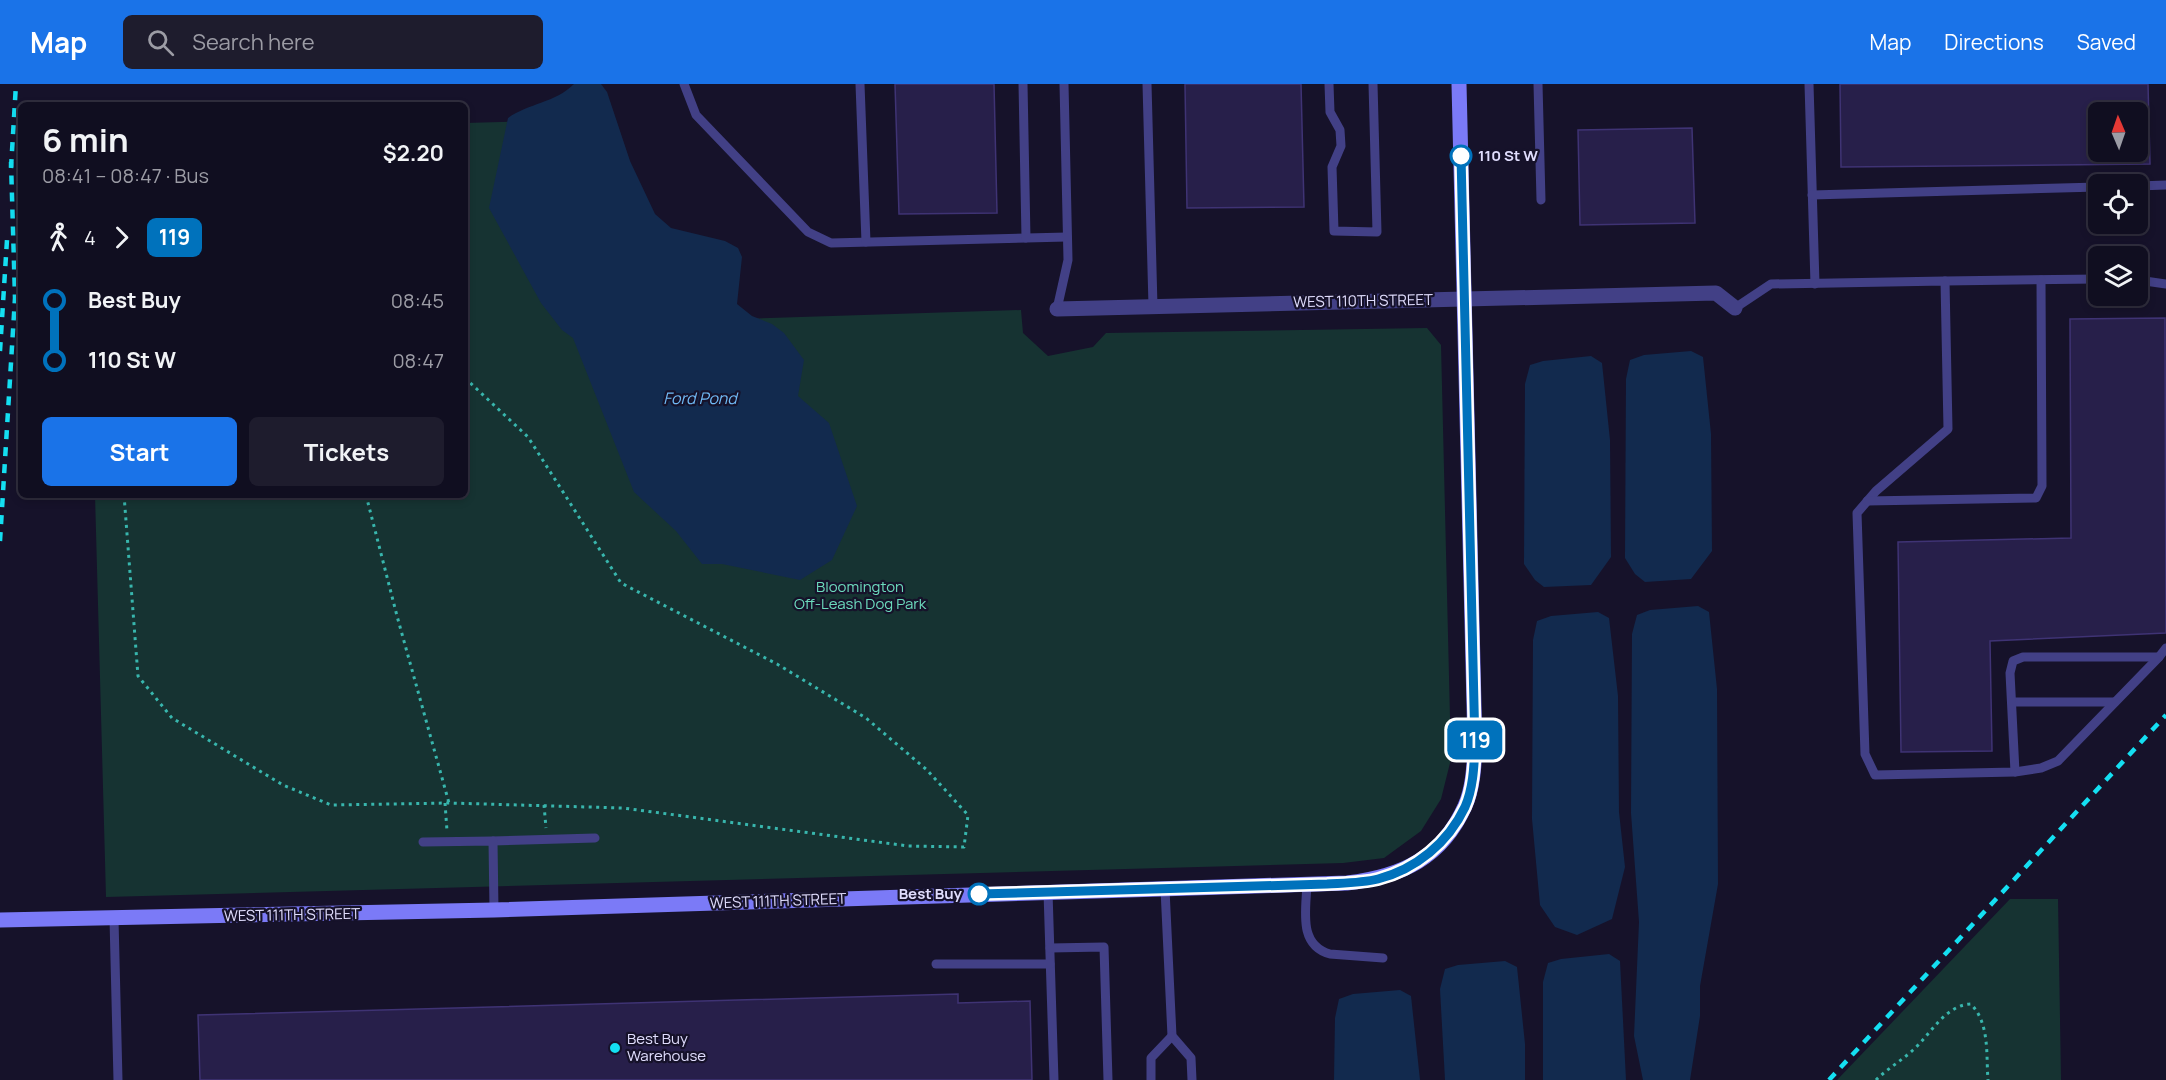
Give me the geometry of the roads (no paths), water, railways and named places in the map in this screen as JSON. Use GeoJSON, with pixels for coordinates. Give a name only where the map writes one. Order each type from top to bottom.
{"type":"FeatureCollection","features":[{"type":"Feature","properties":{"kind":"street","name":"WEST 111TH STREET"},"geometry":{"type":"LineString","coordinates":[[0,920],[494,910],[1307,884],[1377,880],[1406,869],[1430,853],[1450,832],[1465,805],[1473,776],[1475,747],[1459,84]]}},
{"type":"Feature","properties":{"kind":"street","name":"WEST 110TH STREET"},"geometry":{"type":"LineString","coordinates":[[1057,309],[1716,293],[1735,308]]}},
{"type":"Feature","properties":{"kind":"lane"},"geometry":{"type":"LineString","coordinates":[[684,84],[696,114],[808,232],[831,243],[1067,237]]}},
{"type":"Feature","properties":{"kind":"lane"},"geometry":{"type":"LineString","coordinates":[[860,84],[866,242]]}},
{"type":"Feature","properties":{"kind":"lane"},"geometry":{"type":"LineString","coordinates":[[1023,84],[1026,238]]}},
{"type":"Feature","properties":{"kind":"lane"},"geometry":{"type":"LineString","coordinates":[[1057,309],[1068,260],[1064,84]]}},
{"type":"Feature","properties":{"kind":"lane"},"geometry":{"type":"LineString","coordinates":[[1147,84],[1153,306]]}},
{"type":"Feature","properties":{"kind":"lane"},"geometry":{"type":"LineString","coordinates":[[1329,84],[1330,112],[1340,130],[1341,146],[1332,167],[1334,231],[1377,232],[1373,84]]}},
{"type":"Feature","properties":{"kind":"lane"},"geometry":{"type":"LineString","coordinates":[[1538,84],[1541,200]]}},
{"type":"Feature","properties":{"kind":"lane"},"geometry":{"type":"LineString","coordinates":[[1809,84],[1815,284]]}},
{"type":"Feature","properties":{"kind":"lane"},"geometry":{"type":"LineString","coordinates":[[2148,186],[2166,185]]}},
{"type":"Feature","properties":{"kind":"lane"},"geometry":{"type":"LineString","coordinates":[[1812,195],[2088,187]]}},
{"type":"Feature","properties":{"kind":"lane"},"geometry":{"type":"LineString","coordinates":[[1735,308],[1771,284],[2088,279]]}},
{"type":"Feature","properties":{"kind":"lane"},"geometry":{"type":"LineString","coordinates":[[1867,501],[2036,498],[2042,486],[2041,280]]}},
{"type":"Feature","properties":{"kind":"lane"},"geometry":{"type":"LineString","coordinates":[[1945,281],[1948,429],[1876,491],[1857,513],[1864,754],[1875,775],[2014,772],[2041,768],[2058,760],[2166,648]]}},
{"type":"Feature","properties":{"kind":"lane"},"geometry":{"type":"LineString","coordinates":[[2148,281],[2166,284]]}},
{"type":"Feature","properties":{"kind":"lane"},"geometry":{"type":"LineString","coordinates":[[2014,772],[2010,673],[2013,661],[2023,657],[2159,657]]}},
{"type":"Feature","properties":{"kind":"lane"},"geometry":{"type":"LineString","coordinates":[[2012,702],[2115,702]]}},
{"type":"Feature","properties":{"kind":"lane"},"geometry":{"type":"LineString","coordinates":[[423,842],[595,838]]}},
{"type":"Feature","properties":{"kind":"lane"},"geometry":{"type":"LineString","coordinates":[[492,841],[494,910]]}},
{"type":"Feature","properties":{"kind":"lane"},"geometry":{"type":"LineString","coordinates":[[1307,884],[1306,921],[1310,941],[1323,952],[1330,954],[1383,958]]}},
{"type":"Feature","properties":{"kind":"lane"},"geometry":{"type":"LineString","coordinates":[[1165,889],[1172,1036],[1191,1058],[1192,1080]]}},
{"type":"Feature","properties":{"kind":"lane"},"geometry":{"type":"LineString","coordinates":[[1048,892],[1054,1080]]}},
{"type":"Feature","properties":{"kind":"lane"},"geometry":{"type":"LineString","coordinates":[[114,919],[118,1080]]}},
{"type":"Feature","properties":{"kind":"lane"},"geometry":{"type":"LineString","coordinates":[[1050,948],[1104,947],[1108,1080]]}},
{"type":"Feature","properties":{"kind":"lane"},"geometry":{"type":"LineString","coordinates":[[936,964],[1050,964]]}},
{"type":"Feature","properties":{"kind":"lane"},"geometry":{"type":"LineString","coordinates":[[1151,1080],[1151,1058],[1172,1036]]}},
{"type":"Feature","properties":{"kind":"water","name":"Ford Pond"},"geometry":{"type":"Polygon","coordinates":[[[574,84],[601,84],[607,92],[630,161],[655,214],[671,228],[725,241],[738,248],[742,257],[737,304],[752,316],[772,324],[784,333],[804,360],[798,396],[829,423],[857,506],[832,560],[800,580],[722,564],[702,564],[676,531],[634,492],[573,338],[562,330],[541,303],[489,208],[508,118],[559,95],[574,84]]]}},
{"type":"Feature","properties":{"kind":"water"},"geometry":{"type":"Polygon","coordinates":[[[1691,351],[1703,357],[1711,434],[1712,551],[1691,579],[1645,582],[1635,574],[1625,558],[1626,379],[1630,360],[1644,355],[1691,351]]]}},
{"type":"Feature","properties":{"kind":"water"},"geometry":{"type":"Polygon","coordinates":[[[1591,356],[1602,363],[1610,440],[1611,557],[1591,585],[1544,587],[1535,580],[1524,564],[1525,384],[1530,365],[1543,361],[1591,356]]]}},
{"type":"Feature","properties":{"kind":"water"},"geometry":{"type":"Polygon","coordinates":[[[1698,606],[1709,612],[1717,689],[1718,884],[1700,986],[1700,1016],[1690,1080],[1643,1080],[1634,1036],[1639,922],[1631,813],[1632,634],[1637,615],[1650,610],[1698,606]]]}},
{"type":"Feature","properties":{"kind":"water"},"geometry":{"type":"Polygon","coordinates":[[[1598,612],[1609,618],[1618,696],[1619,812],[1625,867],[1612,919],[1577,935],[1555,927],[1540,905],[1532,819],[1533,640],[1537,621],[1551,616],[1598,612]]]}},
{"type":"Feature","properties":{"kind":"water"},"geometry":{"type":"Polygon","coordinates":[[[1609,954],[1620,961],[1626,1080],[1543,1080],[1543,982],[1548,963],[1561,959],[1609,954]]]}},
{"type":"Feature","properties":{"kind":"water"},"geometry":{"type":"Polygon","coordinates":[[[1505,961],[1517,967],[1525,1044],[1525,1080],[1445,1080],[1440,989],[1445,969],[1458,965],[1505,961]]]}},
{"type":"Feature","properties":{"kind":"water"},"geometry":{"type":"Polygon","coordinates":[[[1400,990],[1411,996],[1420,1080],[1334,1080],[1335,1018],[1339,999],[1353,994],[1400,990]]]}},
{"type":"Feature","properties":{"kind":"railway"},"geometry":{"type":"LineString","coordinates":[[11,168],[16,84]]}},
{"type":"Feature","properties":{"kind":"railway"},"geometry":{"type":"LineString","coordinates":[[0,541],[15,298],[11,162]]}},
{"type":"Feature","properties":{"kind":"railway"},"geometry":{"type":"LineString","coordinates":[[0,351],[7,240]]}},
{"type":"Feature","properties":{"kind":"railway"},"geometry":{"type":"LineString","coordinates":[[1829,1080],[2166,715]]}},
{"type":"Feature","properties":{"kind":"place","name":"110 St W"},"geometry":{"type":"Point","coordinates":[1461,156]}},
{"type":"Feature","properties":{"kind":"place","name":"Best Buy"},"geometry":{"type":"Point","coordinates":[979,894]}},
{"type":"Feature","properties":{"kind":"place","name":"Best Buy Warehouse"},"geometry":{"type":"Point","coordinates":[615,1048]}},
{"type":"Feature","properties":{"kind":"park label","name":"Bloomington Off-Leash Dog Park"},"geometry":{"type":"Point","coordinates":[860,596]}}]}
